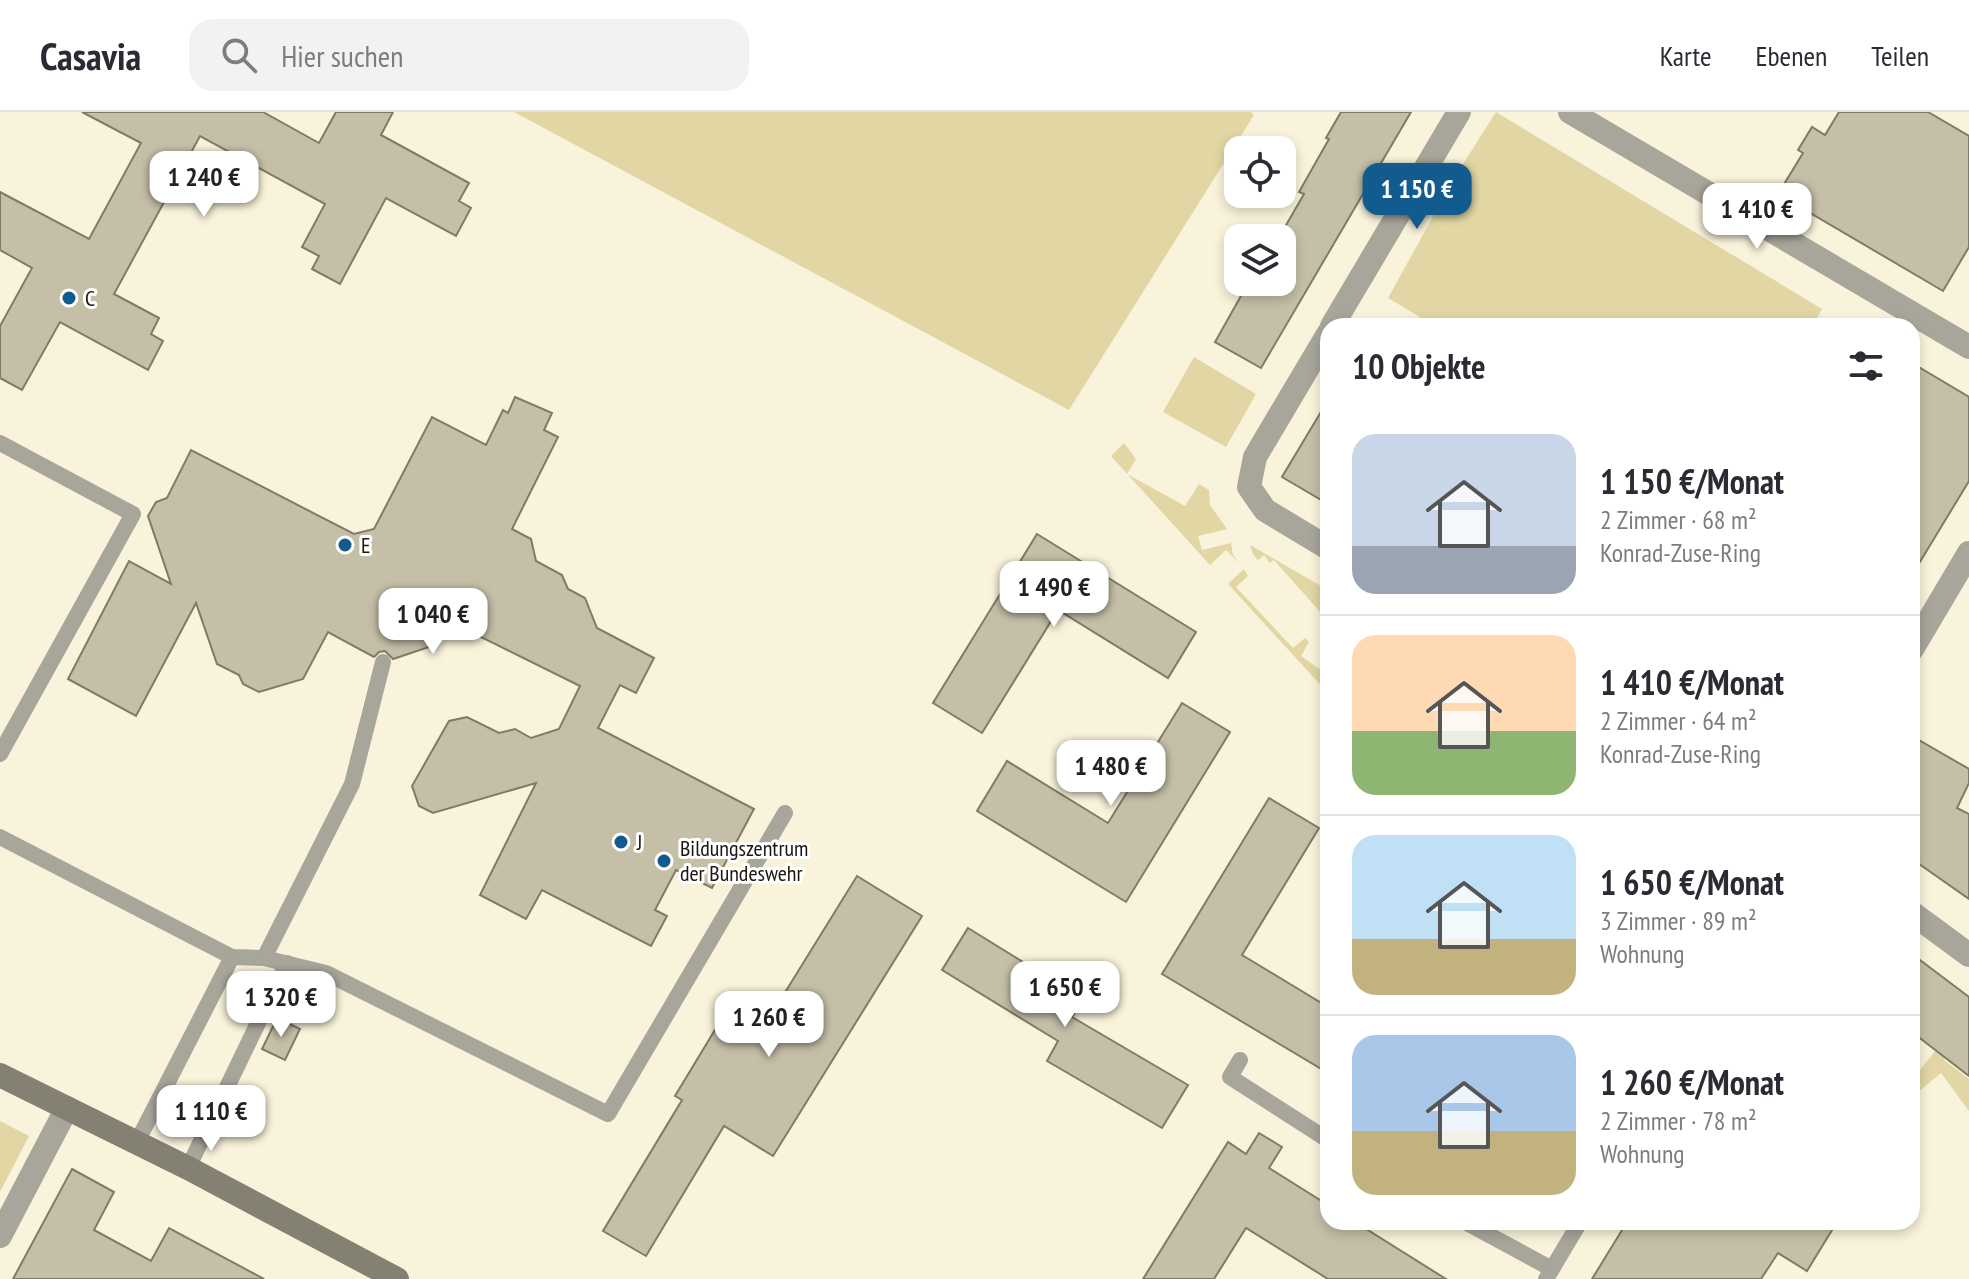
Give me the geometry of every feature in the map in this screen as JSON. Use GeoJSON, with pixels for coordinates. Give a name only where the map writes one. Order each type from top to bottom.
{"type":"FeatureCollection","features":[{"type":"Feature","properties":{"kind":"main road"},"geometry":{"type":"LineString","coordinates":[[0,1075],[188,1168],[397,1279]]}},
{"type":"Feature","properties":{"kind":"street"},"geometry":{"type":"LineString","coordinates":[[1337,318],[1459,112]]}},
{"type":"Feature","properties":{"kind":"street"},"geometry":{"type":"LineString","coordinates":[[1570,112],[1920,318]]}},
{"type":"Feature","properties":{"kind":"street"},"geometry":{"type":"LineString","coordinates":[[1920,318],[1969,347]]}},
{"type":"Feature","properties":{"kind":"street"},"geometry":{"type":"LineString","coordinates":[[1320,347],[1255,457],[1249,487],[1265,510],[1320,543]]}},
{"type":"Feature","properties":{"kind":"street"},"geometry":{"type":"LineString","coordinates":[[1920,619],[1969,553]]}},
{"type":"Feature","properties":{"kind":"street"},"geometry":{"type":"LineString","coordinates":[[1920,919],[1969,955]]}},
{"type":"Feature","properties":{"kind":"street"},"geometry":{"type":"LineString","coordinates":[[0,1236],[67,1108]]}},
{"type":"Feature","properties":{"kind":"lane"},"geometry":{"type":"LineString","coordinates":[[0,443],[133,514],[0,754]]}},
{"type":"Feature","properties":{"kind":"lane"},"geometry":{"type":"LineString","coordinates":[[264,958],[352,784],[383,662]]}},
{"type":"Feature","properties":{"kind":"lane"},"geometry":{"type":"LineString","coordinates":[[0,837],[232,957],[264,958],[326,973],[608,1114],[785,813]]}},
{"type":"Feature","properties":{"kind":"lane"},"geometry":{"type":"LineString","coordinates":[[137,1142],[232,957]]}},
{"type":"Feature","properties":{"kind":"lane"},"geometry":{"type":"LineString","coordinates":[[188,1168],[287,963]]}},
{"type":"Feature","properties":{"kind":"lane"},"geometry":{"type":"LineString","coordinates":[[1240,1060],[1230,1077],[1320,1135]]}},
{"type":"Feature","properties":{"kind":"lane"},"geometry":{"type":"LineString","coordinates":[[1478,1230],[1549,1274],[1575,1230]]}},
{"type":"Feature","properties":{"kind":"shaded area"},"geometry":{"type":"Polygon","coordinates":[[[514,112],[1251,112],[1254,115],[1241,136],[1224,136],[1224,163],[1069,410],[514,112]]]}},
{"type":"Feature","properties":{"kind":"shaded area"},"geometry":{"type":"Polygon","coordinates":[[[1496,112],[1822,309],[1817,318],[1422,318],[1388,298],[1456,175],[1496,112]]]}},
{"type":"Feature","properties":{"kind":"shaded area"},"geometry":{"type":"Polygon","coordinates":[[[1194,357],[1256,394],[1226,447],[1163,412],[1194,357]]]}},
{"type":"Feature","properties":{"kind":"shaded area"},"geometry":{"type":"Polygon","coordinates":[[[1124,443],[1136,459],[1127,474],[1111,456],[1124,443]]]}},
{"type":"Feature","properties":{"kind":"shaded area"},"geometry":{"type":"Polygon","coordinates":[[[1128,474],[1185,506],[1199,484],[1209,490],[1210,505],[1227,529],[1198,536],[1202,550],[1231,543],[1233,555],[1239,563],[1226,550],[1210,565],[1128,474]]]}},
{"type":"Feature","properties":{"kind":"shaded area"},"geometry":{"type":"Polygon","coordinates":[[[1250,545],[1320,585],[1320,612],[1274,560],[1270,563],[1264,555],[1258,560],[1250,545]]]}},
{"type":"Feature","properties":{"kind":"shaded area"},"geometry":{"type":"Polygon","coordinates":[[[1244,569],[1248,576],[1236,587],[1293,648],[1305,638],[1309,642],[1301,656],[1320,669],[1320,684],[1228,584],[1244,569]]]}},
{"type":"Feature","properties":{"kind":"shaded area"},"geometry":{"type":"Polygon","coordinates":[[[1966,1012],[1969,1027],[1944,1060],[1969,1079],[1969,1111],[1941,1073],[1920,1090],[1920,1070],[1966,1012]]]}},
{"type":"Feature","properties":{"kind":"shaded area"},"geometry":{"type":"Polygon","coordinates":[[[0,1121],[29,1136],[0,1192],[0,1121]]]}},
{"type":"Feature","properties":{"kind":"building"},"geometry":{"type":"Polygon","coordinates":[[[82,112],[263,112],[319,143],[336,112],[393,112],[381,135],[469,183],[459,201],[471,208],[456,236],[386,198],[340,284],[312,269],[319,256],[302,247],[325,204],[200,136],[114,294],[159,318],[151,334],[163,341],[148,370],[60,322],[22,390],[0,378],[0,326],[32,268],[0,250],[0,192],[89,239],[141,143],[82,112]]]}},
{"type":"Feature","properties":{"kind":"building"},"geometry":{"type":"Polygon","coordinates":[[[1341,112],[1411,112],[1261,368],[1215,342],[1241,296],[1296,296],[1296,224],[1287,224],[1304,194],[1299,192],[1329,139],[1326,138],[1341,112]]]}},
{"type":"Feature","properties":{"kind":"building"},"geometry":{"type":"Polygon","coordinates":[[[1839,112],[1928,112],[1969,136],[1969,247],[1943,291],[1778,194],[1803,153],[1798,150],[1812,127],[1825,135],[1839,112]]]}},
{"type":"Feature","properties":{"kind":"building"},"geometry":{"type":"Polygon","coordinates":[[[1920,368],[1969,397],[1969,481],[1920,562],[1920,368]]]}},
{"type":"Feature","properties":{"kind":"building"},"geometry":{"type":"Polygon","coordinates":[[[515,397],[552,413],[544,430],[558,437],[512,529],[531,539],[536,561],[562,575],[568,589],[585,598],[597,628],[654,658],[636,693],[620,685],[598,728],[754,809],[712,888],[676,870],[655,910],[667,916],[651,946],[542,890],[526,919],[480,895],[536,783],[433,813],[419,806],[412,786],[449,721],[467,717],[499,733],[515,729],[531,738],[559,729],[580,686],[445,619],[432,646],[393,659],[385,651],[374,657],[328,632],[303,679],[259,692],[243,684],[239,675],[217,664],[196,603],[136,716],[68,679],[129,561],[171,584],[148,516],[156,502],[167,498],[191,450],[354,534],[374,529],[432,417],[486,445],[503,410],[508,413],[515,397]]]}},
{"type":"Feature","properties":{"kind":"building"},"geometry":{"type":"Polygon","coordinates":[[[1320,413],[1320,499],[1282,477],[1320,413]]]}},
{"type":"Feature","properties":{"kind":"building"},"geometry":{"type":"Polygon","coordinates":[[[1037,534],[1196,632],[1168,678],[1058,610],[982,733],[933,703],[1037,534]]]}},
{"type":"Feature","properties":{"kind":"building"},"geometry":{"type":"Polygon","coordinates":[[[1182,703],[1230,732],[1126,902],[977,811],[1007,761],[1108,823],[1182,703]]]}},
{"type":"Feature","properties":{"kind":"building"},"geometry":{"type":"Polygon","coordinates":[[[1920,741],[1969,769],[1969,783],[1957,808],[1969,814],[1969,899],[1920,865],[1920,741]]]}},
{"type":"Feature","properties":{"kind":"building"},"geometry":{"type":"Polygon","coordinates":[[[1269,798],[1319,828],[1242,955],[1320,1002],[1320,1068],[1162,974],[1269,798]]]}},
{"type":"Feature","properties":{"kind":"building"},"geometry":{"type":"Polygon","coordinates":[[[857,876],[922,916],[773,1156],[724,1126],[646,1256],[603,1231],[682,1100],[675,1096],[721,1020],[755,1041],[857,876]]]}},
{"type":"Feature","properties":{"kind":"building"},"geometry":{"type":"Polygon","coordinates":[[[968,928],[1083,999],[1072,1017],[1188,1085],[1162,1128],[1047,1061],[1058,1041],[942,970],[968,928]]]}},
{"type":"Feature","properties":{"kind":"building"},"geometry":{"type":"Polygon","coordinates":[[[1920,960],[1969,997],[1969,1076],[1920,1038],[1920,960]]]}},
{"type":"Feature","properties":{"kind":"building"},"geometry":{"type":"Polygon","coordinates":[[[277,1018],[300,1029],[285,1060],[262,1049],[277,1018]]]}},
{"type":"Feature","properties":{"kind":"building"},"geometry":{"type":"Polygon","coordinates":[[[1259,1133],[1282,1147],[1269,1168],[1320,1200],[1320,1230],[1368,1230],[1446,1279],[1328,1279],[1246,1228],[1214,1279],[1143,1279],[1228,1142],[1246,1154],[1259,1133]]]}},
{"type":"Feature","properties":{"kind":"building"},"geometry":{"type":"Polygon","coordinates":[[[72,1169],[114,1192],[94,1230],[151,1261],[169,1228],[264,1279],[13,1279],[72,1169]]]}},
{"type":"Feature","properties":{"kind":"building"},"geometry":{"type":"Polygon","coordinates":[[[1622,1230],[1832,1230],[1807,1271],[1778,1253],[1761,1279],[1592,1279],[1622,1230]]]}},
{"type":"Feature","properties":{"kind":"place","name":"C"},"geometry":{"type":"Point","coordinates":[69,298]}},
{"type":"Feature","properties":{"kind":"place","name":"E"},"geometry":{"type":"Point","coordinates":[345,545]}},
{"type":"Feature","properties":{"kind":"place","name":"J"},"geometry":{"type":"Point","coordinates":[621,842]}},
{"type":"Feature","properties":{"kind":"place","name":"Bildungszentrum der Bundeswehr"},"geometry":{"type":"Point","coordinates":[664,861]}}]}
